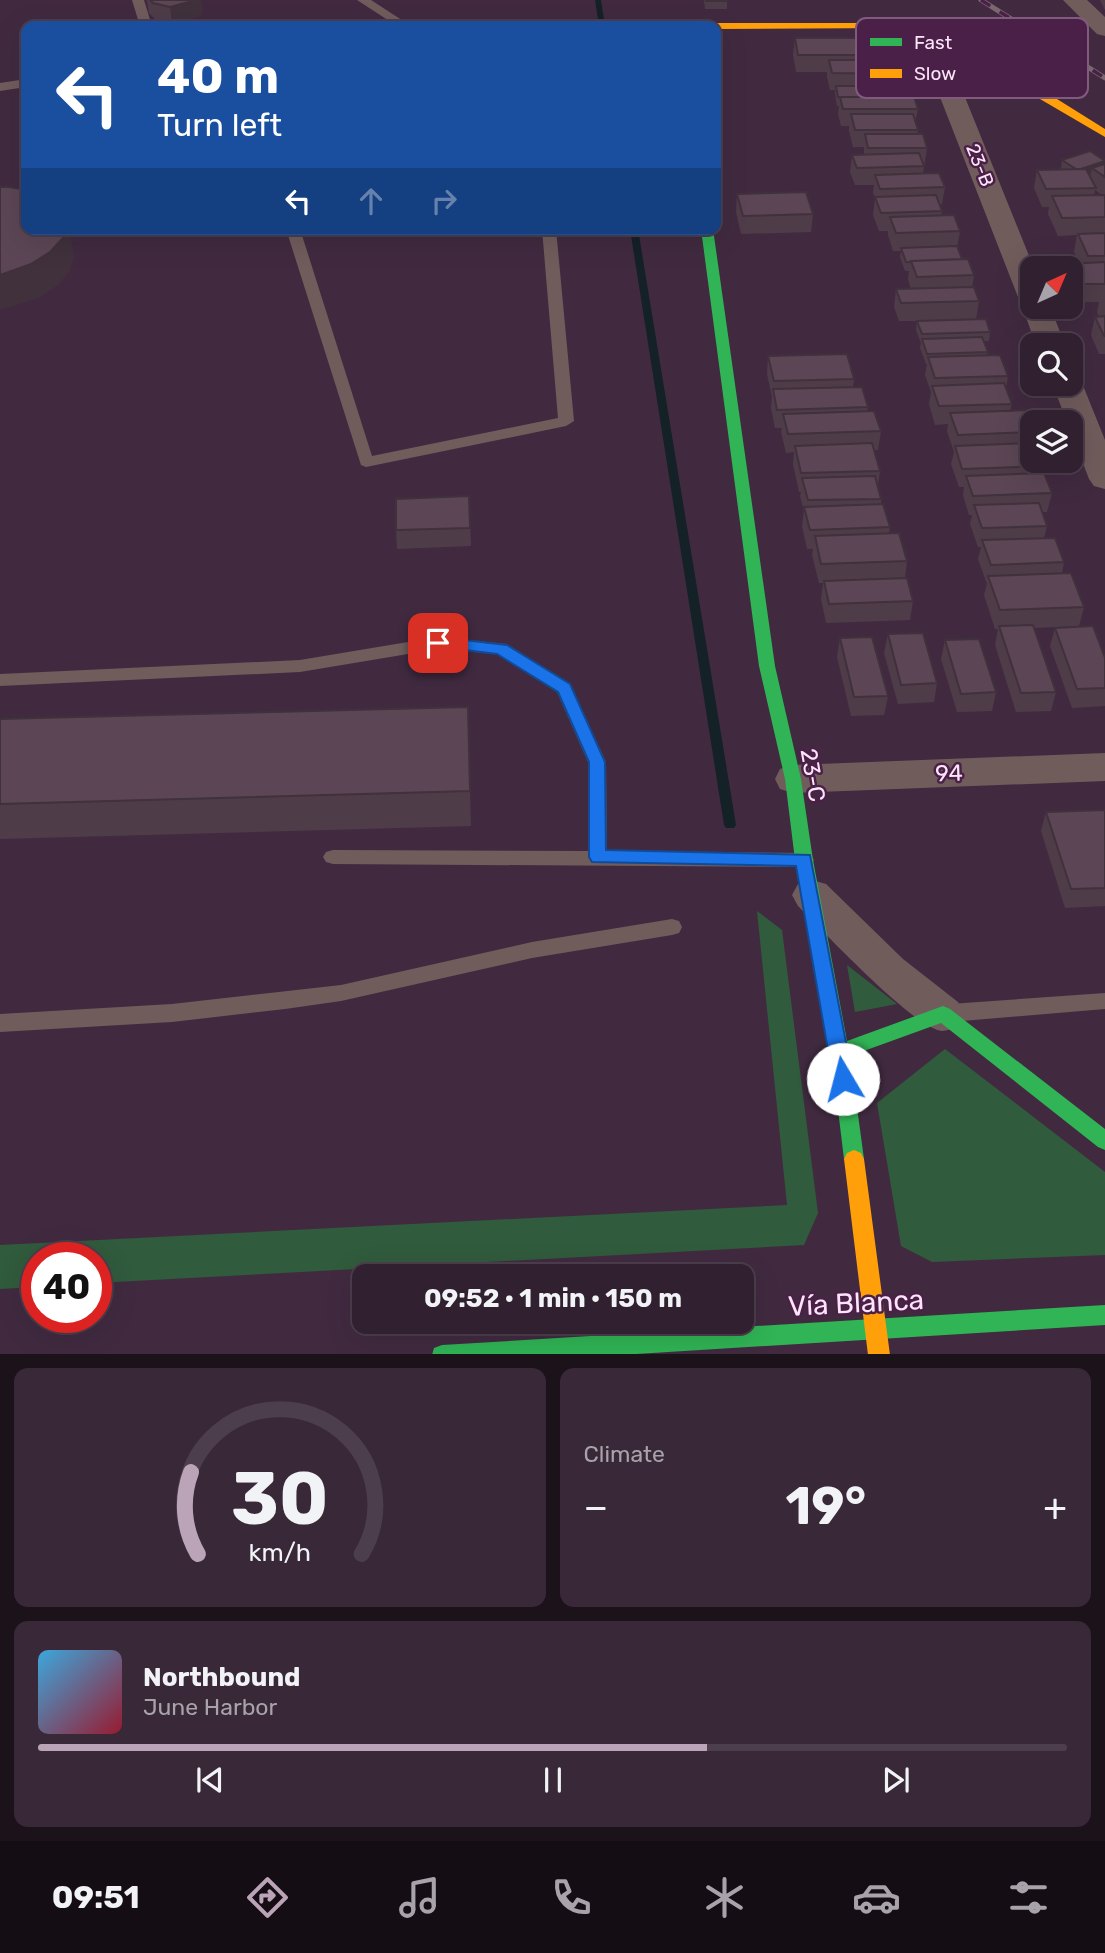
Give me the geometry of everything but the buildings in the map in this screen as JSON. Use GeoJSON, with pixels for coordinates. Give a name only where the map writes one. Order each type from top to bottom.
{"type":"FeatureCollection","features":[{"type":"Feature","properties":{"kind":"street"},"geometry":{"type":"LineString","coordinates":[[1074,0],[1105,29]]}},
{"type":"Feature","properties":{"kind":"street"},"geometry":{"type":"LineString","coordinates":[[721,25],[856,25]]}},
{"type":"Feature","properties":{"kind":"street","name":"23-B"},"geometry":{"type":"LineString","coordinates":[[953,98],[1020,267]]}},
{"type":"Feature","properties":{"kind":"street"},"geometry":{"type":"LineString","coordinates":[[1049,98],[1105,134]]}},
{"type":"Feature","properties":{"kind":"street","name":"23-C"},"geometry":{"type":"LineString","coordinates":[[708,235],[767,666],[793,779],[839,1052],[879,1354]]}},
{"type":"Feature","properties":{"kind":"street"},"geometry":{"type":"LineString","coordinates":[[1072,396],[1105,479]]}},
{"type":"Feature","properties":{"kind":"street","name":"94"},"geometry":{"type":"LineString","coordinates":[[793,779],[1105,767]]}},
{"type":"Feature","properties":{"kind":"street"},"geometry":{"type":"LineString","coordinates":[[808,877],[889,971],[1105,1142]]}},
{"type":"Feature","properties":{"kind":"street"},"geometry":{"type":"LineString","coordinates":[[839,1052],[943,1014]]}},
{"type":"Feature","properties":{"kind":"street","name":"Vía Blanca"},"geometry":{"type":"LineString","coordinates":[[442,1354],[1105,1315]]}},
{"type":"Feature","properties":{"kind":"lane"},"geometry":{"type":"LineString","coordinates":[[138,0],[144,21]]}},
{"type":"Feature","properties":{"kind":"lane"},"geometry":{"type":"LineString","coordinates":[[363,0],[397,21]]}},
{"type":"Feature","properties":{"kind":"lane"},"geometry":{"type":"LineString","coordinates":[[0,86],[21,84]]}},
{"type":"Feature","properties":{"kind":"lane"},"geometry":{"type":"LineString","coordinates":[[295,235],[366,462],[566,421],[550,235]]}},
{"type":"Feature","properties":{"kind":"lane"},"geometry":{"type":"LineString","coordinates":[[0,680],[300,666],[438,643],[501,648],[564,688],[597,762],[598,857]]}},
{"type":"Feature","properties":{"kind":"lane"},"geometry":{"type":"LineString","coordinates":[[333,857],[598,857],[808,877]]}},
{"type":"Feature","properties":{"kind":"lane"},"geometry":{"type":"LineString","coordinates":[[0,1023],[172,1013],[307,998],[531,950],[672,928]]}},
{"type":"Feature","properties":{"kind":"lane"},"geometry":{"type":"LineString","coordinates":[[943,1014],[1105,1001]]}},
{"type":"Feature","properties":{"kind":"green space"},"geometry":{"type":"Polygon","coordinates":[[[757,911],[782,930],[818,1213],[804,1245],[450,1264],[352,1264],[352,1269],[112,1282],[112,1242],[59,1242],[787,1205],[757,911]]]}},
{"type":"Feature","properties":{"kind":"green space"},"geometry":{"type":"Polygon","coordinates":[[[847,965],[897,1004],[855,1012],[847,965]]]}},
{"type":"Feature","properties":{"kind":"green space"},"geometry":{"type":"Polygon","coordinates":[[[945,1049],[1105,1172],[1105,1255],[932,1262],[901,1246],[877,1103],[945,1049]]]}},
{"type":"Feature","properties":{"kind":"green space"},"geometry":{"type":"Polygon","coordinates":[[[21,1244],[21,1288],[0,1289],[0,1245],[21,1244]]]}},
{"type":"Feature","properties":{"kind":"waterway"},"geometry":{"type":"LineString","coordinates":[[598,0],[601,21]]}},
{"type":"Feature","properties":{"kind":"waterway"},"geometry":{"type":"LineString","coordinates":[[635,235],[730,825]]}},
{"type":"Feature","properties":{"kind":"railway"},"geometry":{"type":"LineString","coordinates":[[981,0],[1010,18]]}},
{"type":"Feature","properties":{"kind":"railway"},"geometry":{"type":"LineString","coordinates":[[1088,67],[1105,78]]}},
{"type":"Feature","properties":{"kind":"traffic: fast"},"geometry":{"type":"LineString","coordinates":[[708,235],[767,666],[793,779],[804,860],[840,1052],[854,1159]]}},
{"type":"Feature","properties":{"kind":"traffic: fast"},"geometry":{"type":"LineString","coordinates":[[840,1052],[943,1014]]}},
{"type":"Feature","properties":{"kind":"traffic: fast"},"geometry":{"type":"LineString","coordinates":[[943,1014],[1105,1141]]}},
{"type":"Feature","properties":{"kind":"traffic: fast"},"geometry":{"type":"LineString","coordinates":[[459,1354],[1105,1315]]}},
{"type":"Feature","properties":{"kind":"traffic: slow"},"geometry":{"type":"LineString","coordinates":[[721,26],[856,25]]}},
{"type":"Feature","properties":{"kind":"traffic: slow"},"geometry":{"type":"LineString","coordinates":[[1048,98],[1105,134]]}},
{"type":"Feature","properties":{"kind":"traffic: slow"},"geometry":{"type":"LineString","coordinates":[[854,1159],[879,1354]]}},
{"type":"Feature","properties":{"kind":"route"},"geometry":{"type":"LineString","coordinates":[[438,643],[501,648],[564,688],[597,762],[598,857],[804,860],[843,1079]]}}]}
